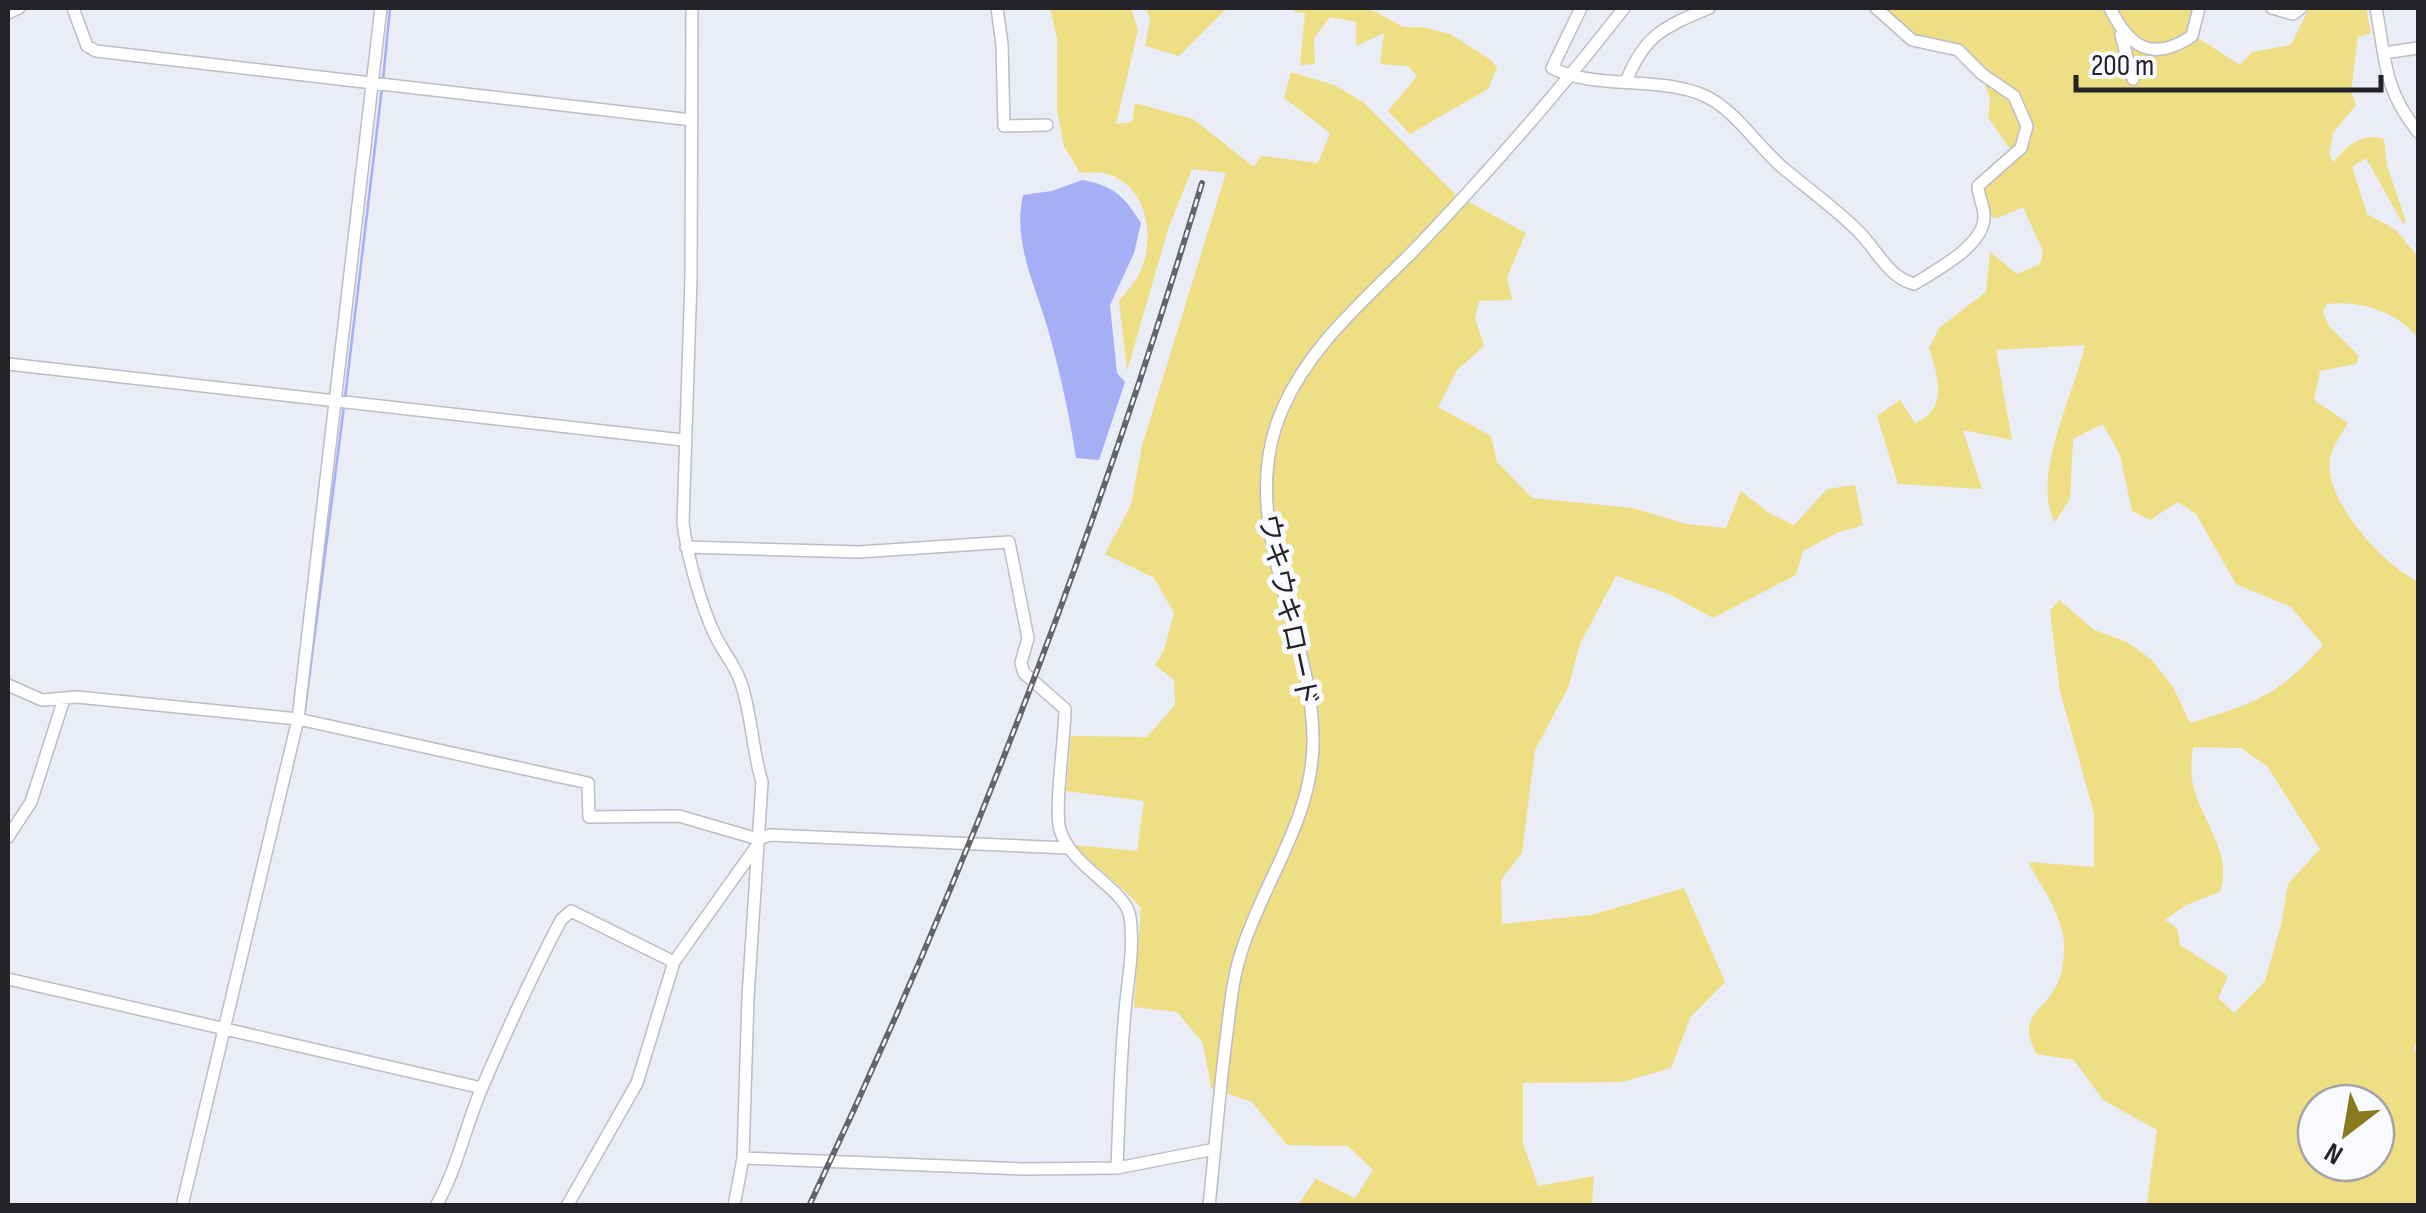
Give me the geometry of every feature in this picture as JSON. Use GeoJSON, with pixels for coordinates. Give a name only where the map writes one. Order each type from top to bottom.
{"type":"FeatureCollection","features":[{"type":"Feature","properties":{"kind":"street"},"geometry":{"type":"LineString","coordinates":[[8,13],[20,8]]}},
{"type":"Feature","properties":{"kind":"street"},"geometry":{"type":"LineString","coordinates":[[74,8],[87,46],[96,52],[692,120]]}},
{"type":"Feature","properties":{"kind":"street"},"geometry":{"type":"LineString","coordinates":[[182,1206],[298,718],[379,82],[381,8]]}},
{"type":"Feature","properties":{"kind":"street"},"geometry":{"type":"LineString","coordinates":[[692,8],[691,278],[683,523],[686,547],[715,634],[742,686],[752,752],[762,782],[743,1158],[734,1206]]}},
{"type":"Feature","properties":{"kind":"street"},"geometry":{"type":"LineString","coordinates":[[996,8],[1002,44],[1004,126],[1047,125]]}},
{"type":"Feature","properties":{"kind":"street"},"geometry":{"type":"LineString","coordinates":[[1581,8],[1552,68],[1568,77],[1698,94],[1721,105],[1780,166],[1858,231],[1894,274],[1914,284],[1950,262],[1978,234],[1984,219],[1978,186],[2021,148],[2028,126],[2014,96],[1982,74],[1958,50],[1912,40],[1876,8]]}},
{"type":"Feature","properties":{"kind":"street","name":"ウキウキロード"},"geometry":{"type":"LineString","coordinates":[[1209,1206],[1236,972],[1248,931],[1300,815],[1312,770],[1311,709],[1272,550],[1266,506],[1268,468],[1278,422],[1296,382],[1319,346],[1423,240],[1624,8]]}},
{"type":"Feature","properties":{"kind":"street"},"geometry":{"type":"LineString","coordinates":[[1626,82],[1650,37],[1709,8]]}},
{"type":"Feature","properties":{"kind":"street"},"geometry":{"type":"LineString","coordinates":[[2110,8],[2128,40],[2142,47],[2175,47],[2192,36],[2199,8]]}},
{"type":"Feature","properties":{"kind":"street"},"geometry":{"type":"LineString","coordinates":[[2272,8],[2293,14],[2301,8]]}},
{"type":"Feature","properties":{"kind":"street"},"geometry":{"type":"LineString","coordinates":[[2376,8],[2395,100],[2418,132]]}},
{"type":"Feature","properties":{"kind":"street"},"geometry":{"type":"LineString","coordinates":[[2120,29],[2133,78]]}},
{"type":"Feature","properties":{"kind":"street"},"geometry":{"type":"LineString","coordinates":[[2384,53],[2418,48]]}},
{"type":"Feature","properties":{"kind":"street"},"geometry":{"type":"LineString","coordinates":[[8,364],[683,440]]}},
{"type":"Feature","properties":{"kind":"street"},"geometry":{"type":"LineString","coordinates":[[686,547],[859,552],[1008,542],[1028,638],[1021,663],[1024,673],[1066,709],[1059,828],[1084,868],[1121,899],[1130,913],[1130,980],[1124,1018],[1117,1168]]}},
{"type":"Feature","properties":{"kind":"street"},"geometry":{"type":"LineString","coordinates":[[8,685],[42,700],[77,697],[298,718],[588,783],[589,818],[678,816],[757,843]]}},
{"type":"Feature","properties":{"kind":"street"},"geometry":{"type":"LineString","coordinates":[[8,837],[32,802],[64,699]]}},
{"type":"Feature","properties":{"kind":"street"},"geometry":{"type":"LineString","coordinates":[[568,1206],[636,1083],[674,962],[757,843],[770,834],[1068,848]]}},
{"type":"Feature","properties":{"kind":"street"},"geometry":{"type":"LineString","coordinates":[[436,1206],[455,1170],[482,1088],[562,920],[571,911],[674,962]]}},
{"type":"Feature","properties":{"kind":"street"},"geometry":{"type":"LineString","coordinates":[[8,979],[482,1088]]}},
{"type":"Feature","properties":{"kind":"street"},"geometry":{"type":"LineString","coordinates":[[743,1158],[1024,1169],[1117,1168],[1215,1149]]}},
{"type":"Feature","properties":{"kind":"shaded area"},"geometry":{"type":"Polygon","coordinates":[[[1050,8],[1131,8],[1138,30],[1116,124],[1132,122],[1135,103],[1193,119],[1254,167],[1261,156],[1318,163],[1330,133],[1284,98],[1291,72],[1334,85],[1363,102],[1456,195],[1526,233],[1507,277],[1512,300],[1479,301],[1475,318],[1484,346],[1457,370],[1438,407],[1491,436],[1497,462],[1532,498],[1633,508],[1686,524],[1726,528],[1741,491],[1769,513],[1794,525],[1827,489],[1855,485],[1863,525],[1803,551],[1796,575],[1713,618],[1669,594],[1616,576],[1580,644],[1568,688],[1535,750],[1522,853],[1501,880],[1502,924],[1591,915],[1684,888],[1725,982],[1690,1018],[1671,1068],[1622,1082],[1523,1083],[1523,1144],[1538,1186],[1594,1176],[1592,1205],[1303,1205],[1299,1203],[1316,1179],[1355,1198],[1373,1170],[1348,1146],[1287,1145],[1252,1102],[1211,1088],[1203,1043],[1177,1012],[1134,1007],[1141,908],[1074,845],[1137,851],[1144,801],[1066,791],[1071,736],[1147,737],[1175,705],[1174,680],[1155,665],[1164,650],[1174,613],[1154,578],[1105,554],[1131,505],[1142,446],[1226,173],[1192,169],[1169,226],[1127,371],[1119,301],[1144,262],[1145,215],[1131,188],[1103,173],[1080,173],[1064,146],[1057,110],[1057,37],[1050,8]]]}},
{"type":"Feature","properties":{"kind":"shaded area"},"geometry":{"type":"Polygon","coordinates":[[[1146,8],[1227,8],[1179,56],[1145,46],[1150,19],[1146,8]]]}},
{"type":"Feature","properties":{"kind":"shaded area"},"geometry":{"type":"Polygon","coordinates":[[[1295,8],[1359,8],[1376,12],[1403,27],[1450,34],[1497,68],[1488,89],[1410,134],[1388,111],[1417,76],[1408,66],[1380,64],[1384,33],[1356,46],[1356,22],[1330,17],[1314,38],[1315,64],[1300,65],[1305,13],[1294,12],[1295,8]]]}},
{"type":"Feature","properties":{"kind":"shaded area"},"geometry":{"type":"Polygon","coordinates":[[[1880,8],[2104,8],[2129,40],[2167,52],[2167,46],[2148,45],[2134,38],[2115,8],[2196,8],[2187,31],[2240,65],[2252,52],[2291,45],[2309,8],[2366,8],[2371,33],[2358,37],[2351,92],[2356,105],[2333,133],[2329,155],[2334,162],[2356,142],[2369,137],[2384,139],[2387,166],[2406,221],[2403,224],[2366,158],[2352,167],[2367,214],[2396,230],[2418,257],[2418,338],[2400,321],[2377,310],[2327,304],[2323,312],[2329,326],[2359,356],[2356,364],[2320,371],[2314,400],[2348,423],[2330,458],[2330,475],[2346,511],[2373,547],[2418,581],[2418,1034],[2414,1050],[2418,1053],[2418,1205],[2142,1205],[2147,1203],[2157,1130],[2103,1100],[2074,1060],[2037,1054],[2031,1041],[2030,1022],[2060,976],[2064,945],[2055,910],[2028,862],[2094,867],[2094,813],[2060,691],[2050,611],[2059,600],[2094,630],[2127,642],[2152,660],[2173,687],[2190,723],[2264,696],[2293,676],[2323,645],[2291,607],[2236,584],[2196,514],[2178,502],[2150,520],[2132,511],[2120,455],[2103,424],[2073,439],[2070,499],[2055,522],[2049,504],[2051,459],[2085,345],[1996,350],[2012,440],[1963,430],[1982,489],[1898,484],[1877,416],[1900,400],[1915,423],[1933,409],[1938,391],[1929,348],[1939,328],[1986,292],[1990,252],[2017,274],[2040,264],[2043,251],[2023,207],[1998,218],[1989,216],[1987,181],[2016,158],[1988,117],[1990,99],[1983,78],[2024,119],[2030,118],[2026,108],[1960,48],[1905,32],[1880,8]],[[2193,747],[2192,779],[2219,848],[2223,877],[2220,892],[2186,905],[2165,920],[2177,928],[2180,945],[2228,976],[2218,998],[2234,1013],[2265,981],[2288,884],[2320,849],[2267,766],[2241,748],[2193,747]]]}},
{"type":"Feature","properties":{"kind":"water"},"geometry":{"type":"Polygon","coordinates":[[[1082,180],[1117,194],[1141,223],[1134,253],[1110,305],[1117,373],[1125,382],[1099,460],[1076,458],[1059,373],[1026,260],[1021,228],[1023,195],[1052,191],[1082,180]]]}},
{"type":"Feature","properties":{"kind":"waterway"},"geometry":{"type":"LineString","coordinates":[[383,80],[390,8]]}},
{"type":"Feature","properties":{"kind":"waterway"},"geometry":{"type":"LineString","coordinates":[[345,398],[382,88]]}},
{"type":"Feature","properties":{"kind":"waterway"},"geometry":{"type":"LineString","coordinates":[[305,710],[344,406]]}},
{"type":"Feature","properties":{"kind":"railway"},"geometry":{"type":"LineString","coordinates":[[809,1206],[922,956],[1025,702],[1118,444],[1202,183]]}}]}
